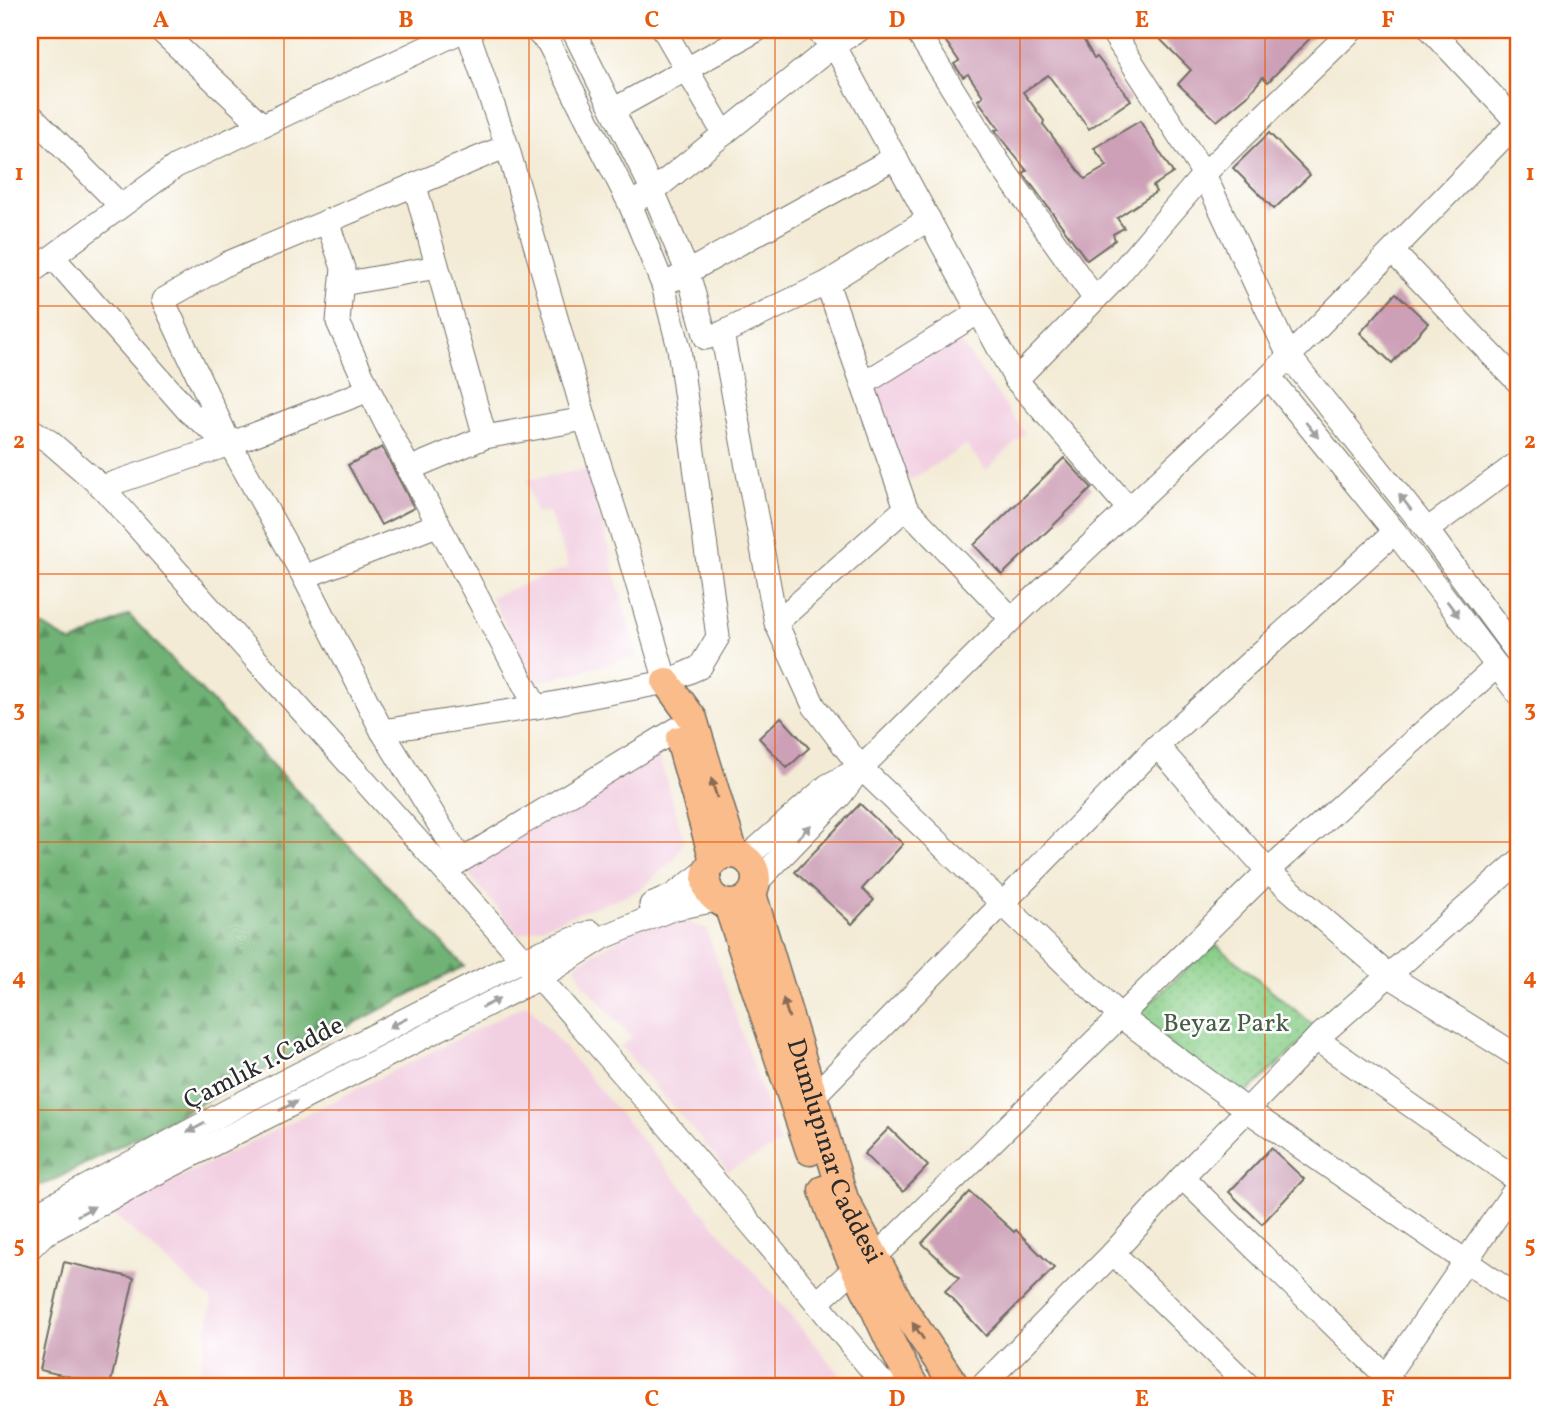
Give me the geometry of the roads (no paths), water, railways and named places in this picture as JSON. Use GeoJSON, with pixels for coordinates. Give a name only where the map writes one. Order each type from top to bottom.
{"type":"FeatureCollection","features":[{"type":"Feature","properties":{"kind":"main road"},"geometry":{"type":"LineString","coordinates":[[666,682],[677,729],[732,878]]}},
{"type":"Feature","properties":{"kind":"main road"},"geometry":{"type":"LineString","coordinates":[[666,682],[693,719],[732,878]]}},
{"type":"Feature","properties":{"kind":"main road","name":"Dumlupınar Caddesi"},"geometry":{"type":"LineString","coordinates":[[732,878],[813,1097],[865,1263],[915,1387]]}},
{"type":"Feature","properties":{"kind":"main road","name":"Dumlupınar Caddesi"},"geometry":{"type":"LineString","coordinates":[[732,878],[831,1215],[865,1263],[901,1306],[956,1387]]}},
{"type":"Feature","properties":{"kind":"street"},"geometry":{"type":"LineString","coordinates":[[160,30],[262,125]]}},
{"type":"Feature","properties":{"kind":"street"},"geometry":{"type":"LineString","coordinates":[[30,274],[176,166],[466,30],[507,146],[585,419],[666,682]]}},
{"type":"Feature","properties":{"kind":"street"},"geometry":{"type":"LineString","coordinates":[[382,731],[536,707],[666,682],[700,667],[718,637],[679,348],[663,285],[630,204],[548,42],[535,30]]}},
{"type":"Feature","properties":{"kind":"street"},"geometry":{"type":"LineString","coordinates":[[573,30],[653,191],[714,335],[776,623],[814,706],[861,768],[1121,1017],[1247,1110],[1519,1298]]}},
{"type":"Feature","properties":{"kind":"street"},"geometry":{"type":"LineString","coordinates":[[664,30],[724,134]]}},
{"type":"Feature","properties":{"kind":"street"},"geometry":{"type":"LineString","coordinates":[[613,110],[757,30]]}},
{"type":"Feature","properties":{"kind":"street"},"geometry":{"type":"LineString","coordinates":[[816,30],[834,45],[1016,380],[1129,509]]}},
{"type":"Feature","properties":{"kind":"street"},"geometry":{"type":"LineString","coordinates":[[630,204],[653,191],[834,45],[859,30]]}},
{"type":"Feature","properties":{"kind":"street"},"geometry":{"type":"LineString","coordinates":[[916,30],[999,163],[1096,299]]}},
{"type":"Feature","properties":{"kind":"street"},"geometry":{"type":"LineString","coordinates":[[1016,380],[1096,299],[1205,174],[1352,30]]}},
{"type":"Feature","properties":{"kind":"street"},"geometry":{"type":"LineString","coordinates":[[1431,30],[1519,122]]}},
{"type":"Feature","properties":{"kind":"street"},"geometry":{"type":"LineString","coordinates":[[1113,31],[1205,174],[1289,356],[1427,530],[1519,655]]}},
{"type":"Feature","properties":{"kind":"street"},"geometry":{"type":"LineString","coordinates":[[30,114],[120,205]]}},
{"type":"Feature","properties":{"kind":"street","name":"Çamlık 1.Cadde"},"geometry":{"type":"LineString","coordinates":[[30,1217],[246,1101],[524,959],[672,896],[732,878],[840,796],[861,768],[1012,619],[1269,377],[1519,122]]}},
{"type":"Feature","properties":{"kind":"street"},"geometry":{"type":"LineString","coordinates":[[452,866],[304,577],[230,443],[163,300],[228,264],[507,146]]}},
{"type":"Feature","properties":{"kind":"street"},"geometry":{"type":"LineString","coordinates":[[663,285],[896,157]]}},
{"type":"Feature","properties":{"kind":"street"},"geometry":{"type":"LineString","coordinates":[[415,186],[485,437]]}},
{"type":"Feature","properties":{"kind":"street"},"geometry":{"type":"LineString","coordinates":[[679,348],[714,335],[827,283],[929,219]]}},
{"type":"Feature","properties":{"kind":"street"},"geometry":{"type":"LineString","coordinates":[[327,221],[343,268],[338,322],[409,468],[536,707]]}},
{"type":"Feature","properties":{"kind":"street"},"geometry":{"type":"LineString","coordinates":[[1393,252],[1519,383]]}},
{"type":"Feature","properties":{"kind":"street"},"geometry":{"type":"LineString","coordinates":[[54,258],[189,412],[230,443]]}},
{"type":"Feature","properties":{"kind":"street"},"geometry":{"type":"LineString","coordinates":[[342,284],[437,267]]}},
{"type":"Feature","properties":{"kind":"street"},"geometry":{"type":"LineString","coordinates":[[827,283],[906,508],[1012,619]]}},
{"type":"Feature","properties":{"kind":"street"},"geometry":{"type":"LineString","coordinates":[[863,384],[979,312]]}},
{"type":"Feature","properties":{"kind":"street"},"geometry":{"type":"LineString","coordinates":[[1269,377],[1395,532],[1519,695]]}},
{"type":"Feature","properties":{"kind":"street"},"geometry":{"type":"LineString","coordinates":[[102,487],[230,443],[369,390]]}},
{"type":"Feature","properties":{"kind":"street"},"geometry":{"type":"LineString","coordinates":[[409,468],[485,437],[585,419]]}},
{"type":"Feature","properties":{"kind":"street"},"geometry":{"type":"LineString","coordinates":[[30,429],[50,442],[102,487],[452,866],[539,978],[879,1379],[890,1387]]}},
{"type":"Feature","properties":{"kind":"street"},"geometry":{"type":"LineString","coordinates":[[1427,530],[1519,462]]}},
{"type":"Feature","properties":{"kind":"street"},"geometry":{"type":"LineString","coordinates":[[776,623],[906,508]]}},
{"type":"Feature","properties":{"kind":"street"},"geometry":{"type":"LineString","coordinates":[[304,577],[439,524]]}},
{"type":"Feature","properties":{"kind":"street"},"geometry":{"type":"LineString","coordinates":[[813,1097],[1157,746],[1395,532]]}},
{"type":"Feature","properties":{"kind":"street"},"geometry":{"type":"LineString","coordinates":[[817,1303],[865,1263],[1121,1017],[1268,871],[1496,666]]}},
{"type":"Feature","properties":{"kind":"street"},"geometry":{"type":"LineString","coordinates":[[452,866],[677,729]]}},
{"type":"Feature","properties":{"kind":"street"},"geometry":{"type":"LineString","coordinates":[[1157,746],[1268,871],[1388,975],[1519,1057]]}},
{"type":"Feature","properties":{"kind":"street"},"geometry":{"type":"LineString","coordinates":[[981,1387],[1113,1253],[1182,1177],[1316,1039],[1519,861]]}},
{"type":"Feature","properties":{"kind":"street"},"geometry":{"type":"LineString","coordinates":[[30,1248],[43,1235],[161,1171],[539,978],[604,937],[672,909],[732,878]]}},
{"type":"Feature","properties":{"kind":"street"},"geometry":{"type":"LineString","coordinates":[[1182,1177],[1387,1384],[1519,1182],[1316,1039]]}},
{"type":"Feature","properties":{"kind":"street"},"geometry":{"type":"LineString","coordinates":[[1113,1253],[1250,1387]]}},
{"type":"Feature","properties":{"kind":"park label","name":"Beyaz Park"},"geometry":{"type":"Point","coordinates":[1226,1022]}}]}
